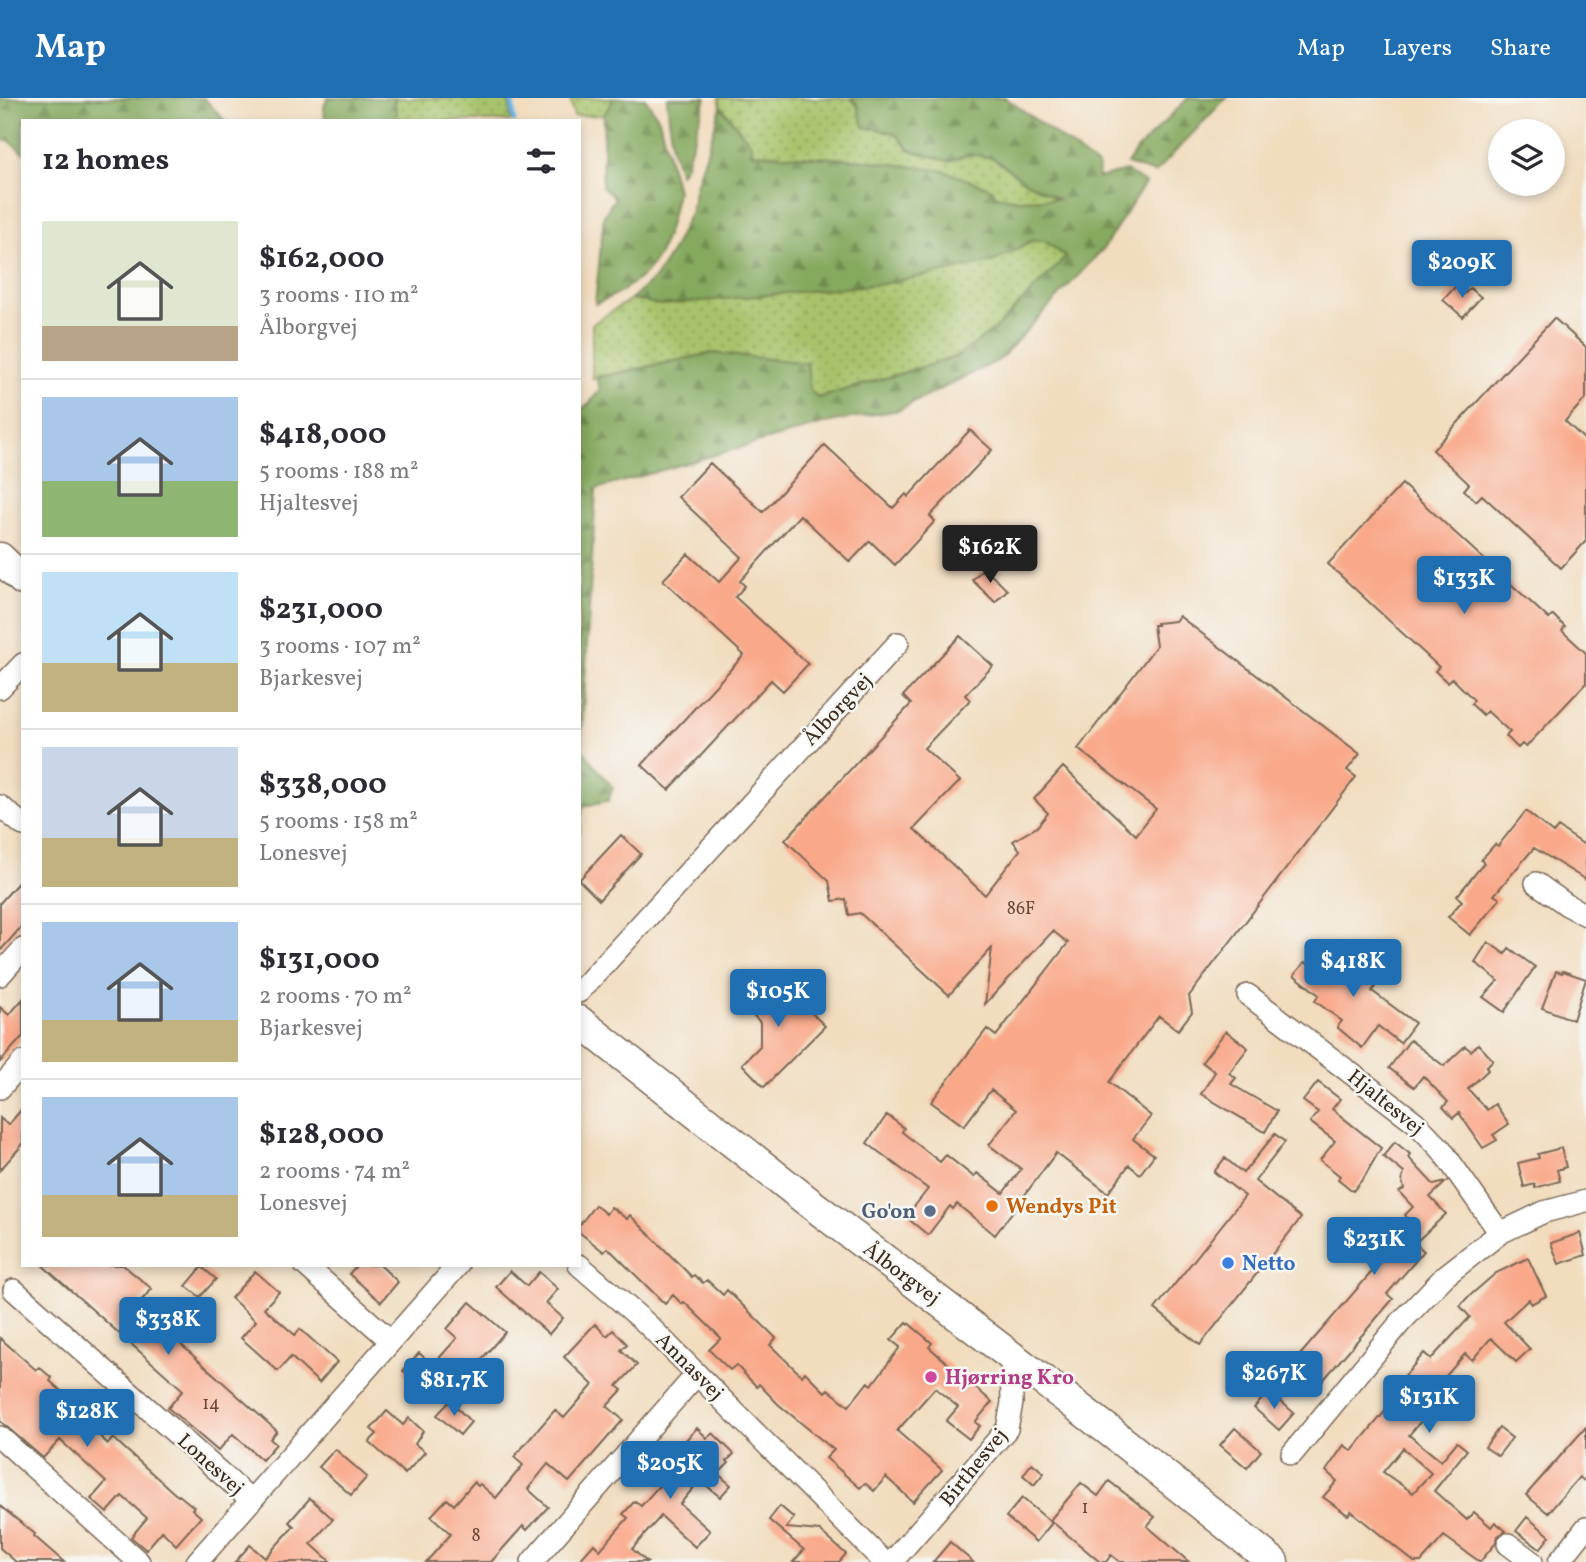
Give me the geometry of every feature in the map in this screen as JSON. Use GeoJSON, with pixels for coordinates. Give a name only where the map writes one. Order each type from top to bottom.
{"type":"FeatureCollection","features":[{"type":"Feature","properties":{"kind":"main road"},"geometry":{"type":"LineString","coordinates":[[0,558],[21,578]]}},
{"type":"Feature","properties":{"kind":"main road","name":"Ålborgvej"},"geometry":{"type":"LineString","coordinates":[[581,1023],[806,1200],[1226,1522],[1273,1562]]}},
{"type":"Feature","properties":{"kind":"main road","name":"Ålborgvej"},"geometry":{"type":"LineString","coordinates":[[1226,1522],[1292,1562]]}},
{"type":"Feature","properties":{"kind":"street","name":"Ålborgvej"},"geometry":{"type":"LineString","coordinates":[[581,990],[898,643]]}},
{"type":"Feature","properties":{"kind":"street"},"geometry":{"type":"LineString","coordinates":[[0,688],[21,666]]}},
{"type":"Feature","properties":{"kind":"street"},"geometry":{"type":"LineString","coordinates":[[0,806],[21,823]]}},
{"type":"Feature","properties":{"kind":"street"},"geometry":{"type":"LineString","coordinates":[[1535,883],[1586,915]]}},
{"type":"Feature","properties":{"kind":"street"},"geometry":{"type":"LineString","coordinates":[[0,975],[21,951]]}},
{"type":"Feature","properties":{"kind":"street","name":"Hjaltesvej"},"geometry":{"type":"LineString","coordinates":[[1248,995],[1415,1122],[1441,1149],[1500,1233]]}},
{"type":"Feature","properties":{"kind":"street"},"geometry":{"type":"LineString","coordinates":[[0,1088],[21,1064]]}},
{"type":"Feature","properties":{"kind":"street"},"geometry":{"type":"LineString","coordinates":[[1292,1454],[1400,1323],[1445,1276],[1500,1233],[1544,1212],[1586,1201]]}},
{"type":"Feature","properties":{"kind":"street"},"geometry":{"type":"LineString","coordinates":[[307,1267],[391,1341]]}},
{"type":"Feature","properties":{"kind":"street","name":"Lonesvej"},"geometry":{"type":"LineString","coordinates":[[197,1562],[456,1267]]}},
{"type":"Feature","properties":{"kind":"street","name":"Annasvej"},"geometry":{"type":"LineString","coordinates":[[581,1267],[647,1324],[884,1562]]}},
{"type":"Feature","properties":{"kind":"street","name":"Lonesvej"},"geometry":{"type":"LineString","coordinates":[[14,1290],[251,1500]]}},
{"type":"Feature","properties":{"kind":"street","name":"Birthesvej"},"geometry":{"type":"LineString","coordinates":[[892,1562],[1007,1429],[1012,1403],[1011,1355]]}},
{"type":"Feature","properties":{"kind":"street"},"geometry":{"type":"LineString","coordinates":[[532,1562],[697,1374]]}},
{"type":"Feature","properties":{"kind":"street"},"geometry":{"type":"LineString","coordinates":[[0,1437],[139,1562]]}},
{"type":"Feature","properties":{"kind":"street"},"geometry":{"type":"LineString","coordinates":[[1559,1562],[1586,1528]]}},
{"type":"Feature","properties":{"kind":"street"},"geometry":{"type":"LineString","coordinates":[[1508,1544],[1532,1562]]}},
{"type":"Feature","properties":{"kind":"green space"},"geometry":{"type":"Polygon","coordinates":[[[0,98],[204,98],[223,119],[21,119],[21,151],[9,140],[0,141],[0,98]]]}},
{"type":"Feature","properties":{"kind":"green space"},"geometry":{"type":"Polygon","coordinates":[[[328,98],[396,98],[394,101],[397,112],[395,119],[325,119],[324,106],[328,98]]]}},
{"type":"Feature","properties":{"kind":"green space"},"geometry":{"type":"Polygon","coordinates":[[[396,98],[509,98],[511,119],[395,119],[397,112],[394,101],[396,98]]]}},
{"type":"Feature","properties":{"kind":"green space"},"geometry":{"type":"Polygon","coordinates":[[[570,98],[614,98],[604,115],[574,116],[570,98]]]}},
{"type":"Feature","properties":{"kind":"green space"},"geometry":{"type":"Polygon","coordinates":[[[614,98],[645,98],[659,119],[677,191],[669,227],[659,254],[646,273],[621,292],[595,304],[604,215],[615,198],[602,187],[604,115],[614,98]]]}},
{"type":"Feature","properties":{"kind":"green space"},"geometry":{"type":"Polygon","coordinates":[[[667,98],[706,98],[686,164],[680,174],[672,149],[667,98]]]}},
{"type":"Feature","properties":{"kind":"green space"},"geometry":{"type":"Polygon","coordinates":[[[719,98],[851,98],[857,105],[865,127],[895,133],[910,150],[949,161],[970,154],[993,158],[1026,182],[1059,199],[1018,200],[995,196],[863,160],[750,153],[752,145],[721,107],[719,98]]]}},
{"type":"Feature","properties":{"kind":"green space"},"geometry":{"type":"Polygon","coordinates":[[[851,98],[1006,98],[1099,167],[1098,178],[1126,171],[1145,183],[1103,249],[999,360],[899,410],[834,421],[596,489],[581,748],[581,410],[600,389],[596,378],[712,353],[807,363],[810,390],[818,398],[956,357],[995,329],[1066,257],[1044,241],[1031,241],[993,262],[882,284],[661,305],[631,299],[655,278],[672,251],[691,211],[696,186],[721,107],[752,145],[751,153],[863,160],[944,171],[992,189],[996,196],[1018,200],[1058,199],[1026,182],[993,158],[970,154],[949,161],[910,150],[895,133],[864,127],[857,105],[851,98]]]}},
{"type":"Feature","properties":{"kind":"green space"},"geometry":{"type":"Polygon","coordinates":[[[1188,98],[1226,98],[1155,173],[1127,164],[1135,152],[1188,98]]]}},
{"type":"Feature","properties":{"kind":"green space"},"geometry":{"type":"Polygon","coordinates":[[[1031,241],[1044,241],[1067,257],[995,329],[956,357],[817,398],[810,390],[807,363],[712,353],[592,378],[592,324],[631,299],[661,304],[882,284],[993,262],[1031,241]]]}},
{"type":"Feature","properties":{"kind":"green space"},"geometry":{"type":"Polygon","coordinates":[[[581,748],[613,788],[608,801],[583,806],[581,820],[581,748]]]}},
{"type":"Feature","properties":{"kind":"building"},"geometry":{"type":"Polygon","coordinates":[[[1456,286],[1464,294],[1470,288],[1481,297],[1463,317],[1443,300],[1456,286]]]}},
{"type":"Feature","properties":{"kind":"building"},"geometry":{"type":"Polygon","coordinates":[[[1554,318],[1586,347],[1586,398],[1565,421],[1586,441],[1586,541],[1561,568],[1482,495],[1476,501],[1464,490],[1469,484],[1433,450],[1554,318]]]}},
{"type":"Feature","properties":{"kind":"building"},"geometry":{"type":"Polygon","coordinates":[[[970,430],[992,450],[930,516],[935,521],[895,565],[870,541],[850,562],[800,515],[740,581],[745,586],[735,597],[808,664],[783,691],[771,680],[669,790],[642,765],[744,655],[663,580],[688,554],[719,582],[742,557],[678,497],[710,463],[763,512],[825,445],[893,508],[906,494],[908,497],[970,430]]]}},
{"type":"Feature","properties":{"kind":"building"},"geometry":{"type":"Polygon","coordinates":[[[1402,484],[1549,619],[1553,615],[1565,627],[1562,631],[1586,653],[1586,683],[1526,747],[1522,744],[1518,748],[1506,736],[1510,732],[1487,711],[1483,715],[1471,704],[1474,700],[1452,678],[1448,683],[1435,671],[1439,667],[1328,564],[1402,484]]]}},
{"type":"Feature","properties":{"kind":"building"},"geometry":{"type":"Polygon","coordinates":[[[984,568],[1007,590],[995,602],[972,580],[984,568]]]}},
{"type":"Feature","properties":{"kind":"building"},"geometry":{"type":"Polygon","coordinates":[[[1179,616],[1360,754],[1347,770],[1356,777],[1189,996],[1192,1012],[1178,1030],[1159,1016],[1109,1082],[1151,1116],[1133,1139],[1154,1155],[1140,1174],[1129,1165],[1108,1193],[1056,1153],[995,1235],[957,1204],[953,1209],[950,1206],[928,1235],[906,1217],[928,1189],[867,1143],[887,1115],[904,1128],[902,1132],[940,1162],[946,1155],[974,1177],[977,1173],[1003,1193],[1021,1169],[989,1145],[1016,1110],[991,1090],[964,1126],[931,1102],[987,1029],[996,1036],[1068,943],[1053,931],[985,1004],[992,948],[949,995],[860,913],[849,915],[846,899],[833,901],[829,881],[785,840],[911,704],[903,696],[960,636],[993,666],[965,695],[970,700],[924,748],[960,781],[914,829],[985,895],[1020,850],[1013,841],[1037,827],[1048,813],[1034,799],[1063,767],[1136,835],[1156,809],[1078,749],[1156,646],[1153,625],[1175,621],[1179,616]]]}},
{"type":"Feature","properties":{"kind":"building"},"geometry":{"type":"Polygon","coordinates":[[[1526,811],[1553,833],[1558,827],[1586,846],[1586,880],[1534,848],[1494,895],[1500,899],[1470,935],[1448,917],[1462,901],[1457,896],[1484,863],[1481,860],[1495,844],[1498,846],[1526,811]]]}},
{"type":"Feature","properties":{"kind":"building"},"geometry":{"type":"Polygon","coordinates":[[[621,835],[641,854],[599,900],[581,882],[581,878],[621,835]]]}},
{"type":"Feature","properties":{"kind":"building"},"geometry":{"type":"Polygon","coordinates":[[[21,879],[21,927],[0,951],[0,903],[21,879]]]}},
{"type":"Feature","properties":{"kind":"building"},"geometry":{"type":"Polygon","coordinates":[[[1488,942],[1505,954],[1509,948],[1535,967],[1504,1012],[1483,997],[1498,981],[1475,962],[1488,942]]]}},
{"type":"Feature","properties":{"kind":"building"},"geometry":{"type":"Polygon","coordinates":[[[1327,948],[1359,972],[1362,968],[1379,981],[1372,991],[1415,1023],[1400,1043],[1378,1026],[1362,1048],[1337,1027],[1342,1021],[1315,1001],[1319,995],[1294,975],[1305,962],[1312,967],[1327,948]]]}},
{"type":"Feature","properties":{"kind":"building"},"geometry":{"type":"Polygon","coordinates":[[[1556,971],[1586,979],[1573,1020],[1542,1008],[1556,971]]]}},
{"type":"Feature","properties":{"kind":"building"},"geometry":{"type":"Polygon","coordinates":[[[775,977],[825,1026],[764,1087],[742,1064],[760,1046],[760,1022],[740,1002],[762,979],[768,985],[775,977]]]}},
{"type":"Feature","properties":{"kind":"building"},"geometry":{"type":"Polygon","coordinates":[[[21,1001],[21,1038],[0,1062],[0,1007],[9,1015],[21,1001]]]}},
{"type":"Feature","properties":{"kind":"building"},"geometry":{"type":"Polygon","coordinates":[[[1226,1031],[1248,1048],[1229,1073],[1236,1078],[1231,1084],[1277,1111],[1265,1132],[1201,1094],[1215,1072],[1202,1062],[1226,1031]]]}},
{"type":"Feature","properties":{"kind":"building"},"geometry":{"type":"Polygon","coordinates":[[[1410,1040],[1444,1066],[1465,1046],[1471,1051],[1478,1044],[1493,1060],[1486,1067],[1488,1070],[1468,1089],[1487,1110],[1495,1104],[1509,1124],[1493,1135],[1497,1140],[1483,1148],[1459,1113],[1453,1118],[1443,1107],[1448,1102],[1423,1076],[1414,1087],[1389,1068],[1410,1040]]]}},
{"type":"Feature","properties":{"kind":"building"},"geometry":{"type":"Polygon","coordinates":[[[1318,1082],[1340,1099],[1332,1109],[1381,1148],[1353,1191],[1320,1160],[1335,1141],[1310,1122],[1318,1112],[1303,1101],[1318,1082]]]}},
{"type":"Feature","properties":{"kind":"building"},"geometry":{"type":"Polygon","coordinates":[[[21,1110],[21,1146],[0,1170],[0,1118],[8,1125],[21,1110]]]}},
{"type":"Feature","properties":{"kind":"building","name":"Netto"},"geometry":{"type":"Polygon","coordinates":[[[1275,1134],[1285,1142],[1255,1181],[1301,1218],[1200,1345],[1155,1309],[1245,1196],[1214,1172],[1225,1158],[1243,1173],[1275,1134]]]}},
{"type":"Feature","properties":{"kind":"building"},"geometry":{"type":"Polygon","coordinates":[[[1395,1142],[1410,1154],[1408,1157],[1434,1185],[1446,1182],[1430,1197],[1446,1214],[1415,1243],[1424,1251],[1387,1294],[1393,1299],[1313,1392],[1287,1370],[1382,1260],[1368,1247],[1380,1233],[1388,1240],[1413,1207],[1399,1192],[1404,1189],[1404,1173],[1383,1156],[1395,1142]]]}},
{"type":"Feature","properties":{"kind":"building"},"geometry":{"type":"Polygon","coordinates":[[[1561,1148],[1566,1167],[1557,1170],[1560,1181],[1535,1188],[1535,1184],[1524,1187],[1518,1163],[1539,1158],[1538,1154],[1561,1148]]]}},
{"type":"Feature","properties":{"kind":"building"},"geometry":{"type":"Polygon","coordinates":[[[595,1205],[606,1214],[611,1207],[627,1219],[630,1215],[692,1277],[694,1275],[703,1283],[707,1280],[723,1295],[727,1290],[776,1338],[770,1345],[802,1376],[805,1372],[825,1392],[828,1389],[849,1406],[868,1382],[872,1385],[900,1347],[891,1340],[907,1322],[932,1343],[929,1347],[992,1402],[975,1422],[980,1426],[969,1439],[946,1421],[958,1407],[935,1388],[897,1431],[942,1470],[913,1502],[886,1477],[874,1491],[865,1483],[860,1488],[826,1458],[834,1450],[778,1404],[759,1384],[757,1387],[736,1365],[730,1370],[709,1350],[721,1338],[684,1302],[682,1304],[673,1295],[665,1304],[608,1248],[604,1252],[581,1234],[581,1223],[595,1205]]]}},
{"type":"Feature","properties":{"kind":"building"},"geometry":{"type":"Polygon","coordinates":[[[1580,1233],[1586,1255],[1559,1264],[1551,1243],[1580,1233]]]}},
{"type":"Feature","properties":{"kind":"building"},"geometry":{"type":"Polygon","coordinates":[[[1528,1258],[1546,1296],[1531,1304],[1529,1299],[1504,1322],[1530,1349],[1516,1362],[1491,1338],[1472,1360],[1465,1354],[1445,1377],[1453,1384],[1409,1435],[1441,1461],[1457,1442],[1467,1450],[1434,1491],[1467,1520],[1474,1512],[1491,1527],[1495,1522],[1506,1531],[1498,1536],[1480,1562],[1444,1536],[1421,1562],[1414,1562],[1351,1511],[1348,1515],[1323,1497],[1337,1481],[1326,1471],[1344,1445],[1352,1451],[1393,1402],[1387,1397],[1424,1353],[1431,1359],[1470,1317],[1460,1306],[1496,1273],[1528,1258]],[[1403,1448],[1383,1472],[1413,1493],[1431,1473],[1403,1448]]]}},
{"type":"Feature","properties":{"kind":"building"},"geometry":{"type":"Polygon","coordinates":[[[44,1267],[125,1267],[152,1289],[137,1305],[277,1431],[270,1439],[276,1444],[262,1460],[233,1434],[218,1451],[168,1408],[183,1390],[44,1267]]]}},
{"type":"Feature","properties":{"kind":"building"},"geometry":{"type":"Polygon","coordinates":[[[202,1267],[216,1279],[200,1297],[186,1286],[202,1267]]]}},
{"type":"Feature","properties":{"kind":"building"},"geometry":{"type":"Polygon","coordinates":[[[355,1267],[382,1267],[398,1282],[381,1302],[349,1274],[355,1267]]]}},
{"type":"Feature","properties":{"kind":"building"},"geometry":{"type":"Polygon","coordinates":[[[255,1271],[279,1292],[264,1308],[295,1335],[300,1329],[337,1362],[319,1383],[291,1357],[278,1371],[241,1338],[256,1321],[231,1298],[255,1271]]]}},
{"type":"Feature","properties":{"kind":"building"},"geometry":{"type":"Polygon","coordinates":[[[510,1271],[527,1286],[539,1272],[558,1289],[546,1303],[563,1318],[549,1334],[496,1287],[510,1271]]]}},
{"type":"Feature","properties":{"kind":"building"},"geometry":{"type":"Polygon","coordinates":[[[470,1302],[505,1332],[475,1367],[469,1361],[435,1400],[403,1371],[419,1353],[433,1365],[457,1338],[447,1329],[470,1302]]]}},
{"type":"Feature","properties":{"kind":"building"},"geometry":{"type":"Polygon","coordinates":[[[595,1324],[607,1336],[613,1330],[627,1344],[621,1350],[637,1365],[617,1386],[622,1390],[607,1406],[623,1420],[569,1482],[548,1464],[528,1489],[548,1507],[527,1530],[523,1526],[491,1562],[426,1562],[451,1534],[431,1516],[447,1499],[454,1505],[474,1482],[496,1498],[523,1465],[514,1457],[555,1410],[564,1418],[593,1385],[564,1357],[595,1324]]]}},
{"type":"Feature","properties":{"kind":"building"},"geometry":{"type":"Polygon","coordinates":[[[0,1338],[36,1370],[39,1367],[52,1378],[50,1381],[90,1417],[91,1428],[108,1444],[113,1438],[174,1493],[194,1507],[192,1509],[201,1517],[176,1545],[162,1531],[146,1550],[131,1537],[147,1518],[122,1496],[107,1513],[91,1499],[106,1482],[60,1440],[43,1458],[0,1421],[0,1338]]]}},
{"type":"Feature","properties":{"kind":"building"},"geometry":{"type":"Polygon","coordinates":[[[1269,1391],[1294,1413],[1279,1430],[1254,1408],[1269,1391]]]}},
{"type":"Feature","properties":{"kind":"building"},"geometry":{"type":"Polygon","coordinates":[[[450,1401],[471,1422],[460,1435],[437,1415],[450,1401]]]}},
{"type":"Feature","properties":{"kind":"building"},"geometry":{"type":"Polygon","coordinates":[[[387,1411],[403,1425],[409,1418],[423,1431],[415,1444],[425,1452],[405,1474],[369,1442],[377,1434],[371,1429],[387,1411]]]}},
{"type":"Feature","properties":{"kind":"building"},"geometry":{"type":"Polygon","coordinates":[[[1586,1427],[1586,1482],[1579,1477],[1548,1513],[1526,1495],[1586,1427]]]}},
{"type":"Feature","properties":{"kind":"building"},"geometry":{"type":"Polygon","coordinates":[[[697,1428],[707,1438],[713,1433],[734,1454],[718,1474],[731,1485],[720,1497],[700,1480],[680,1504],[710,1531],[695,1547],[661,1516],[632,1549],[647,1562],[578,1562],[594,1544],[600,1550],[628,1518],[623,1514],[635,1501],[641,1506],[689,1452],[681,1445],[697,1428]]]}},
{"type":"Feature","properties":{"kind":"building"},"geometry":{"type":"Polygon","coordinates":[[[1235,1428],[1261,1451],[1247,1468],[1220,1445],[1235,1428]]]}},
{"type":"Feature","properties":{"kind":"building"},"geometry":{"type":"Polygon","coordinates":[[[1499,1428],[1512,1438],[1498,1456],[1485,1447],[1499,1428]]]}},
{"type":"Feature","properties":{"kind":"building"},"geometry":{"type":"Polygon","coordinates":[[[335,1449],[367,1477],[351,1495],[319,1467],[335,1449]]]}},
{"type":"Feature","properties":{"kind":"building"},"geometry":{"type":"Polygon","coordinates":[[[1032,1463],[1044,1473],[1034,1485],[1023,1475],[1032,1463]]]}},
{"type":"Feature","properties":{"kind":"building"},"geometry":{"type":"Polygon","coordinates":[[[1109,1481],[1155,1517],[1147,1526],[1189,1562],[1120,1562],[1111,1555],[1106,1562],[1100,1562],[1050,1520],[1081,1483],[1098,1496],[1109,1481]]]}},
{"type":"Feature","properties":{"kind":"building"},"geometry":{"type":"Polygon","coordinates":[[[310,1498],[333,1519],[311,1544],[331,1562],[235,1562],[250,1545],[265,1558],[294,1526],[289,1522],[310,1498]]]}},
{"type":"Feature","properties":{"kind":"building"},"geometry":{"type":"Polygon","coordinates":[[[1022,1498],[1052,1523],[1036,1542],[1006,1517],[1022,1498]]]}},
{"type":"Feature","properties":{"kind":"building"},"geometry":{"type":"Polygon","coordinates":[[[0,1506],[64,1562],[16,1562],[0,1548],[0,1506]]]}},
{"type":"Feature","properties":{"kind":"building"},"geometry":{"type":"Polygon","coordinates":[[[780,1506],[794,1518],[786,1528],[820,1531],[846,1554],[839,1562],[793,1562],[804,1550],[769,1520],[780,1506]]]}},
{"type":"Feature","properties":{"kind":"building"},"geometry":{"type":"Polygon","coordinates":[[[1527,1517],[1550,1536],[1540,1549],[1516,1531],[1527,1517]]]}},
{"type":"Feature","properties":{"kind":"building"},"geometry":{"type":"Polygon","coordinates":[[[950,1542],[973,1562],[933,1562],[950,1542]]]}},
{"type":"Feature","properties":{"kind":"waterway"},"geometry":{"type":"LineString","coordinates":[[512,98],[514,119]]}},
{"type":"Feature","properties":{"kind":"place","name":"Wendys Pit"},"geometry":{"type":"Point","coordinates":[992,1206]}},
{"type":"Feature","properties":{"kind":"place","name":"Go'on"},"geometry":{"type":"Point","coordinates":[930,1211]}},
{"type":"Feature","properties":{"kind":"place","name":"Netto"},"geometry":{"type":"Point","coordinates":[1228,1263]}},
{"type":"Feature","properties":{"kind":"place","name":"Hjørring Kro"},"geometry":{"type":"Point","coordinates":[931,1377]}}]}
